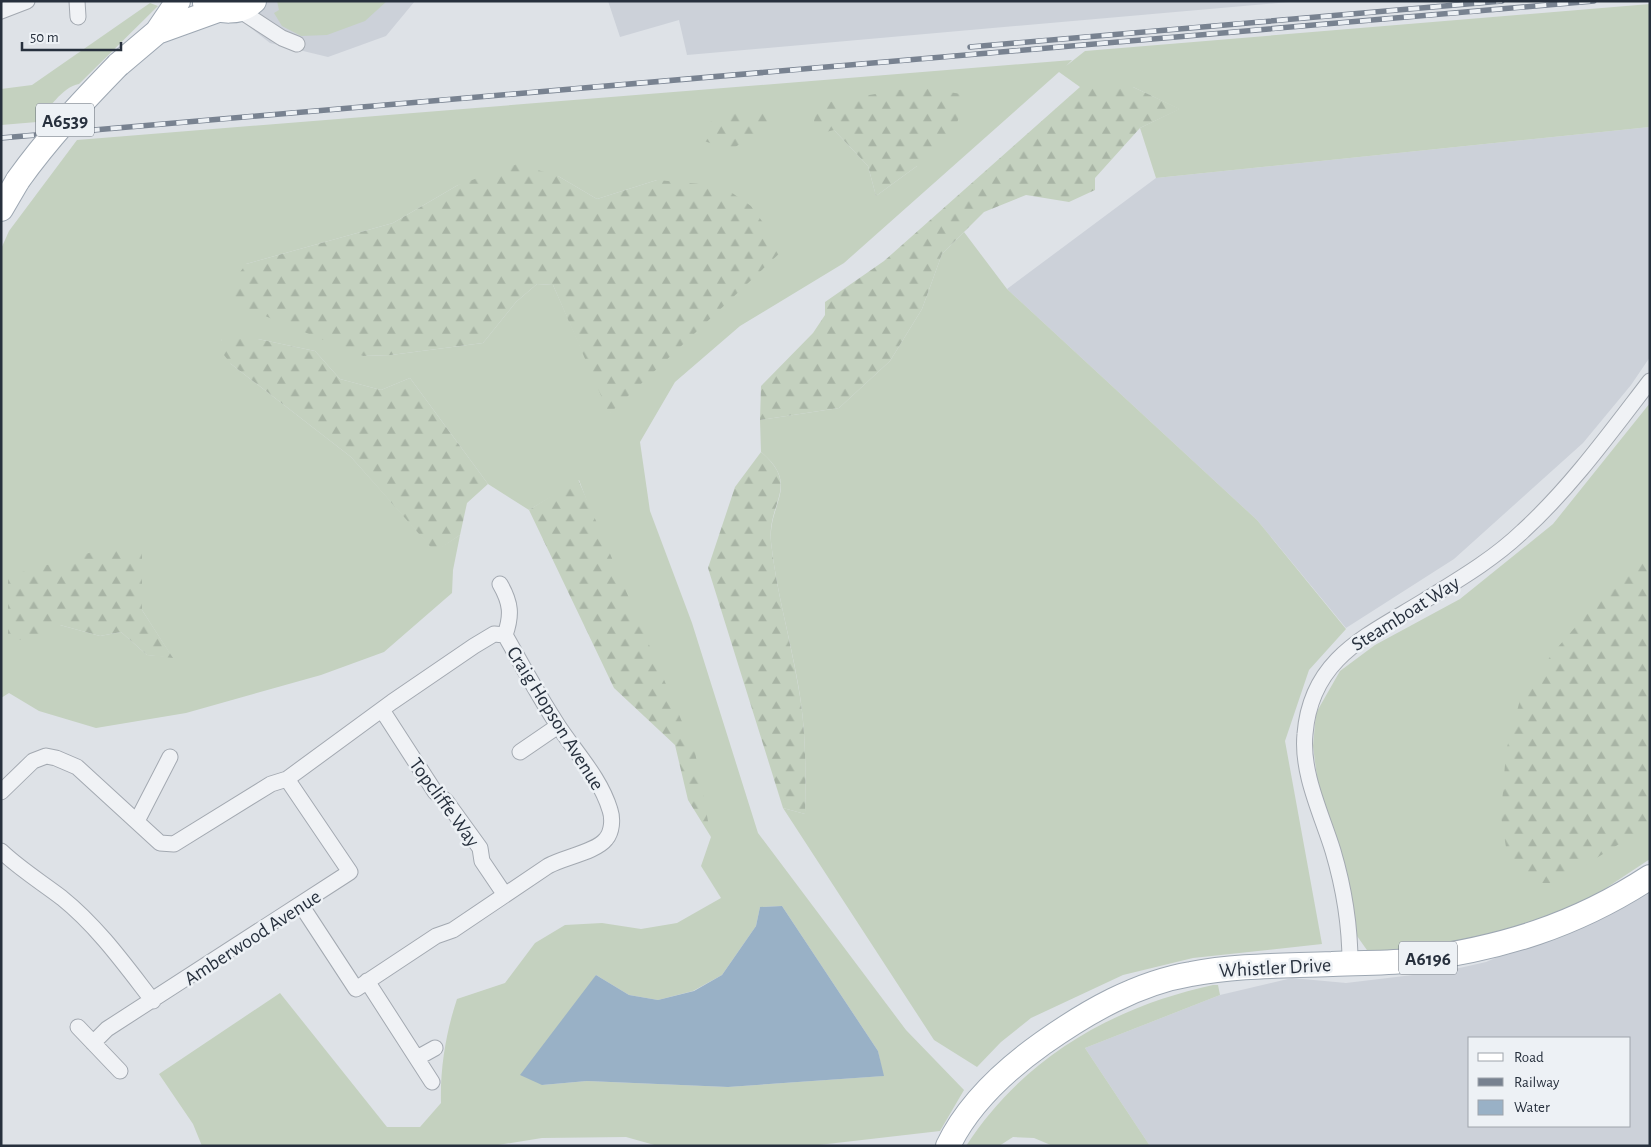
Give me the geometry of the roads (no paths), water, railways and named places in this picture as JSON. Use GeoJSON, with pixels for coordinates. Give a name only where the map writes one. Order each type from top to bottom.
{"type":"FeatureCollection","features":[{"type":"Feature","properties":{"kind":"main road","name":"A6539"},"geometry":{"type":"LineString","coordinates":[[1,209],[18,180],[61,124],[118,65],[157,32],[178,1]]}},
{"type":"Feature","properties":{"kind":"main road","name":"A6539"},"geometry":{"type":"LineString","coordinates":[[157,32],[234,5]]}},
{"type":"Feature","properties":{"kind":"main road","name":"Whistler Drive"},"geometry":{"type":"LineString","coordinates":[[948,1146],[968,1112],[1023,1057],[1091,1011],[1140,988],[1190,974],[1236,968],[1412,961],[1505,944],[1575,919],[1623,895],[1650,878]]}},
{"type":"Feature","properties":{"kind":"street"},"geometry":{"type":"LineString","coordinates":[[1,11],[28,1]]}},
{"type":"Feature","properties":{"kind":"street"},"geometry":{"type":"LineString","coordinates":[[234,5],[282,38],[297,44]]}},
{"type":"Feature","properties":{"kind":"street"},"geometry":{"type":"LineString","coordinates":[[234,5],[268,28]]}},
{"type":"Feature","properties":{"kind":"street","name":"Steamboat Way"},"geometry":{"type":"LineString","coordinates":[[1350,963],[1344,894],[1311,783],[1306,756],[1304,736],[1316,689],[1334,661],[1367,633],[1473,571],[1522,532],[1588,460],[1650,381]]}},
{"type":"Feature","properties":{"kind":"street"},"geometry":{"type":"LineString","coordinates":[[500,584],[509,602],[511,612],[505,635]]}},
{"type":"Feature","properties":{"kind":"street","name":"Craig Hopson Avenue"},"geometry":{"type":"LineString","coordinates":[[1,792],[33,760],[46,756],[77,767],[160,843],[174,844],[264,788],[287,779],[474,646],[494,634],[505,635],[558,726],[594,774],[611,812],[611,831],[601,844],[562,858],[453,930],[436,936],[367,981]]}},
{"type":"Feature","properties":{"kind":"street","name":"Topcliffe Way"},"geometry":{"type":"LineString","coordinates":[[382,710],[435,792],[446,801],[480,848],[482,861],[505,896]]}},
{"type":"Feature","properties":{"kind":"street"},"geometry":{"type":"LineString","coordinates":[[520,752],[558,726]]}},
{"type":"Feature","properties":{"kind":"street"},"geometry":{"type":"LineString","coordinates":[[137,821],[170,757]]}},
{"type":"Feature","properties":{"kind":"street","name":"Amberwood Avenue"},"geometry":{"type":"LineString","coordinates":[[93,1043],[107,1030],[350,872],[287,779]]}},
{"type":"Feature","properties":{"kind":"street"},"geometry":{"type":"LineString","coordinates":[[1,851],[17,866],[62,899],[111,946],[148,1004]]}},
{"type":"Feature","properties":{"kind":"street"},"geometry":{"type":"LineString","coordinates":[[301,905],[356,989],[367,981],[432,1082]]}},
{"type":"Feature","properties":{"kind":"street"},"geometry":{"type":"LineString","coordinates":[[78,1027],[120,1072]]}},
{"type":"Feature","properties":{"kind":"street"},"geometry":{"type":"LineString","coordinates":[[417,1058],[435,1048]]}},
{"type":"Feature","properties":{"kind":"water"},"geometry":{"type":"Polygon","coordinates":[[[782,906],[878,1051],[884,1076],[728,1087],[587,1081],[542,1085],[520,1075],[596,975],[629,995],[658,1000],[694,991],[722,975],[756,926],[760,907],[782,906]]]}},
{"type":"Feature","properties":{"kind":"railway"},"geometry":{"type":"LineString","coordinates":[[970,47],[1502,1]]}},
{"type":"Feature","properties":{"kind":"railway"},"geometry":{"type":"LineString","coordinates":[[1,138],[1594,1]]}}]}
